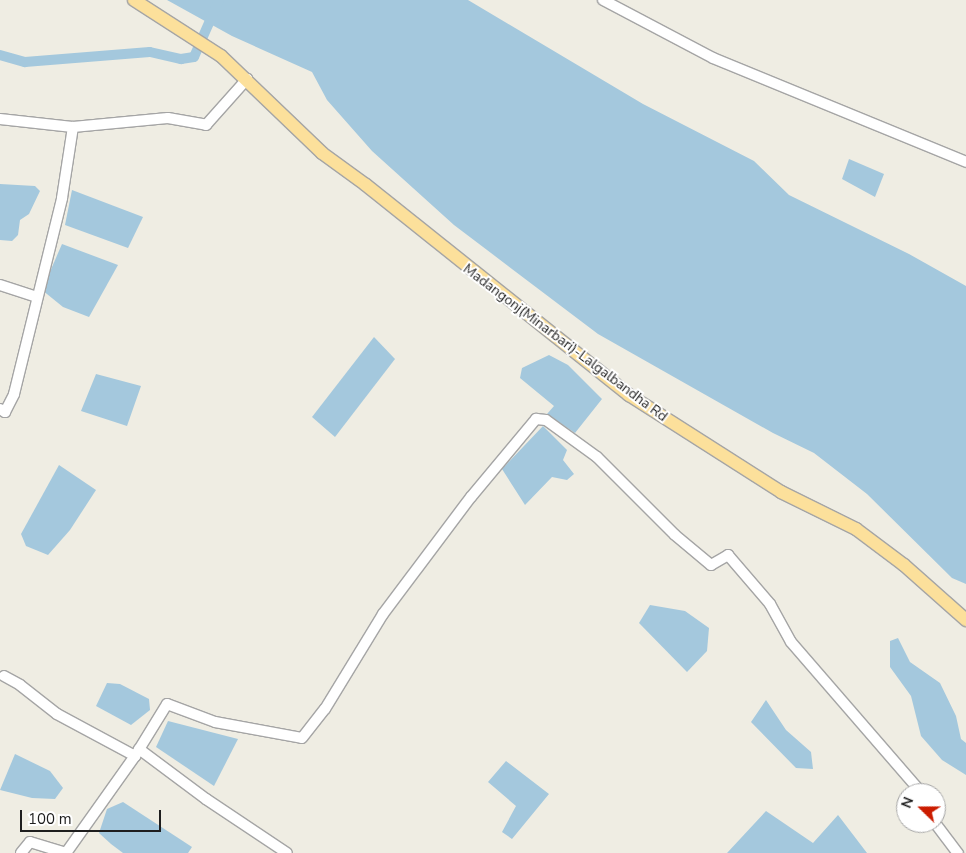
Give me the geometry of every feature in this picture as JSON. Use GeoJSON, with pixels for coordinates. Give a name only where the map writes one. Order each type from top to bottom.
{"type":"FeatureCollection","features":[{"type":"Feature","properties":{"kind":"main road","name":"Madangonj(Minarbari)-Lalgalbandha Rd"},"geometry":{"type":"LineString","coordinates":[[134,0],[221,56],[322,153],[366,185],[628,395],[781,492],[856,529],[904,565],[966,620]]}},
{"type":"Feature","properties":{"kind":"street"},"geometry":{"type":"LineString","coordinates":[[603,0],[714,58],[966,162]]}},
{"type":"Feature","properties":{"kind":"street"},"geometry":{"type":"LineString","coordinates":[[0,119],[73,128],[168,118],[206,126],[247,79]]}},
{"type":"Feature","properties":{"kind":"street"},"geometry":{"type":"LineString","coordinates":[[0,409],[5,412],[14,394],[36,297],[62,198],[73,128]]}},
{"type":"Feature","properties":{"kind":"street"},"geometry":{"type":"LineString","coordinates":[[0,285],[36,297]]}},
{"type":"Feature","properties":{"kind":"street"},"geometry":{"type":"LineString","coordinates":[[21,853],[30,842],[66,853],[137,753],[167,704],[215,722],[302,738],[325,709],[383,614],[471,497],[536,419],[546,420],[597,457],[674,535],[711,565],[728,555],[770,604],[791,642],[913,783]]}},
{"type":"Feature","properties":{"kind":"street"},"geometry":{"type":"LineString","coordinates":[[4,676],[20,685],[57,714],[137,753],[287,853]]}},
{"type":"Feature","properties":{"kind":"street"},"geometry":{"type":"LineString","coordinates":[[943,833],[958,853]]}},
{"type":"Feature","properties":{"kind":"water"},"geometry":{"type":"Polygon","coordinates":[[[167,0],[468,0],[643,104],[754,161],[789,195],[909,254],[966,286],[966,584],[952,578],[867,494],[814,453],[773,433],[598,334],[454,225],[372,151],[327,100],[312,72],[232,36],[167,0]]]}},
{"type":"Feature","properties":{"kind":"water"},"geometry":{"type":"Polygon","coordinates":[[[849,159],[884,174],[875,197],[842,179],[849,159]]]}},
{"type":"Feature","properties":{"kind":"water"},"geometry":{"type":"Polygon","coordinates":[[[0,184],[35,186],[40,191],[29,214],[20,220],[18,235],[12,241],[0,240],[0,184]]]}},
{"type":"Feature","properties":{"kind":"water"},"geometry":{"type":"Polygon","coordinates":[[[72,190],[143,217],[128,248],[65,225],[72,190]]]}},
{"type":"Feature","properties":{"kind":"water"},"geometry":{"type":"Polygon","coordinates":[[[62,244],[118,265],[89,317],[63,307],[42,290],[62,244]]]}},
{"type":"Feature","properties":{"kind":"water"},"geometry":{"type":"Polygon","coordinates":[[[374,337],[395,359],[335,437],[312,417],[374,337]]]}},
{"type":"Feature","properties":{"kind":"water"},"geometry":{"type":"Polygon","coordinates":[[[549,355],[568,365],[602,399],[575,433],[547,414],[554,406],[520,378],[522,368],[549,355]]]}},
{"type":"Feature","properties":{"kind":"water"},"geometry":{"type":"Polygon","coordinates":[[[96,374],[141,386],[127,426],[81,411],[96,374]]]}},
{"type":"Feature","properties":{"kind":"water"},"geometry":{"type":"Polygon","coordinates":[[[543,426],[567,450],[563,460],[574,474],[567,480],[552,477],[525,505],[502,469],[543,426]]]}},
{"type":"Feature","properties":{"kind":"water"},"geometry":{"type":"Polygon","coordinates":[[[59,465],[96,490],[70,530],[48,555],[26,546],[21,534],[59,465]]]}},
{"type":"Feature","properties":{"kind":"water"},"geometry":{"type":"Polygon","coordinates":[[[650,605],[685,611],[709,628],[707,651],[687,672],[639,623],[650,605]]]}},
{"type":"Feature","properties":{"kind":"water"},"geometry":{"type":"Polygon","coordinates":[[[898,638],[910,662],[940,683],[956,716],[961,739],[966,743],[966,775],[942,760],[921,736],[911,696],[890,667],[890,641],[898,638]]]}},
{"type":"Feature","properties":{"kind":"water"},"geometry":{"type":"Polygon","coordinates":[[[107,683],[120,684],[149,699],[150,710],[131,725],[96,706],[107,683]]]}},
{"type":"Feature","properties":{"kind":"water"},"geometry":{"type":"Polygon","coordinates":[[[766,700],[786,730],[811,752],[813,769],[796,768],[751,722],[766,700]]]}},
{"type":"Feature","properties":{"kind":"water"},"geometry":{"type":"Polygon","coordinates":[[[168,721],[238,739],[214,786],[156,747],[168,721]]]}},
{"type":"Feature","properties":{"kind":"water"},"geometry":{"type":"Polygon","coordinates":[[[15,754],[50,771],[63,788],[55,799],[32,798],[0,790],[15,754]]]}},
{"type":"Feature","properties":{"kind":"water"},"geometry":{"type":"Polygon","coordinates":[[[506,761],[549,794],[512,839],[502,832],[516,806],[488,782],[506,761]]]}},
{"type":"Feature","properties":{"kind":"water"},"geometry":{"type":"Polygon","coordinates":[[[123,802],[192,847],[188,853],[123,853],[111,844],[99,833],[107,809],[123,802]]]}},
{"type":"Feature","properties":{"kind":"water"},"geometry":{"type":"Polygon","coordinates":[[[766,811],[813,843],[838,815],[867,853],[727,853],[766,811]]]}},
{"type":"Feature","properties":{"kind":"waterway"},"geometry":{"type":"LineString","coordinates":[[0,55],[25,62],[150,52],[181,59],[194,57],[219,0]]}}]}
